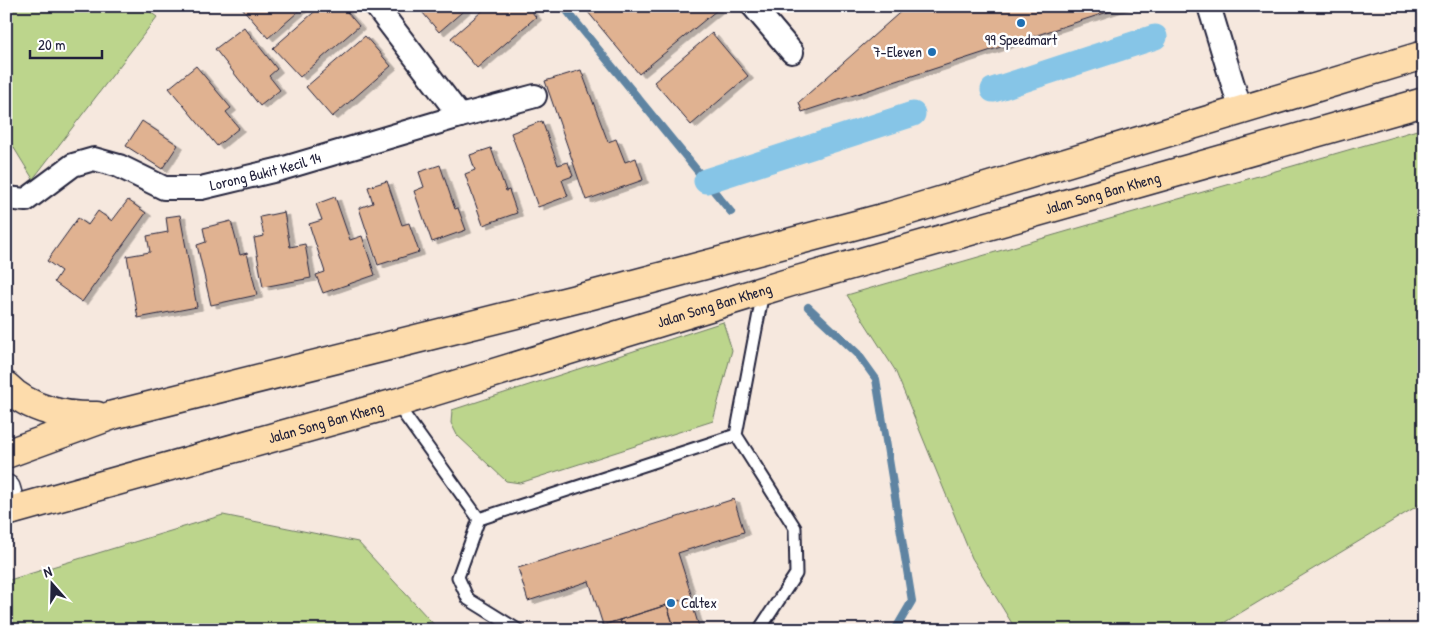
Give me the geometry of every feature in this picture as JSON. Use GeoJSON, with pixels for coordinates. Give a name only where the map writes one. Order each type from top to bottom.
{"type":"FeatureCollection","features":[{"type":"Feature","properties":{"kind":"main road"},"geometry":{"type":"LineString","coordinates":[[6,454],[113,415],[553,304],[880,218],[1241,112],[1424,55]]}},
{"type":"Feature","properties":{"kind":"main road","name":"Jalan Song Ban Kheng"},"geometry":{"type":"LineString","coordinates":[[8,503],[396,403],[764,290],[1424,102]]}},
{"type":"Feature","properties":{"kind":"main road"},"geometry":{"type":"LineString","coordinates":[[6,386],[30,404],[74,417],[113,415]]}},
{"type":"Feature","properties":{"kind":"street"},"geometry":{"type":"LineString","coordinates":[[376,6],[460,116]]}},
{"type":"Feature","properties":{"kind":"street"},"geometry":{"type":"LineString","coordinates":[[753,6],[792,52]]}},
{"type":"Feature","properties":{"kind":"street"},"geometry":{"type":"LineString","coordinates":[[1209,6],[1241,112]]}},
{"type":"Feature","properties":{"kind":"street","name":"Lorong Bukit Kecil 14"},"geometry":{"type":"LineString","coordinates":[[6,198],[26,200],[73,164],[94,159],[119,166],[164,188],[201,188],[281,169],[535,96]]}},
{"type":"Feature","properties":{"kind":"lane"},"geometry":{"type":"LineString","coordinates":[[759,630],[796,574],[795,528],[736,436],[764,290]]}},
{"type":"Feature","properties":{"kind":"lane"},"geometry":{"type":"LineString","coordinates":[[396,403],[479,519]]}},
{"type":"Feature","properties":{"kind":"lane"},"geometry":{"type":"LineString","coordinates":[[479,519],[736,436]]}},
{"type":"Feature","properties":{"kind":"lane"},"geometry":{"type":"LineString","coordinates":[[479,519],[458,577],[468,599],[518,630]]}},
{"type":"Feature","properties":{"kind":"green space"},"geometry":{"type":"Polygon","coordinates":[[[6,6],[142,6],[157,17],[33,179],[6,135],[6,6]]]}},
{"type":"Feature","properties":{"kind":"green space"},"geometry":{"type":"Polygon","coordinates":[[[1424,128],[1424,502],[1212,630],[1016,630],[972,558],[895,370],[847,295],[1424,128]]]}},
{"type":"Feature","properties":{"kind":"green space"},"geometry":{"type":"Polygon","coordinates":[[[723,322],[732,350],[713,421],[520,483],[506,481],[457,435],[451,423],[452,410],[723,322]]]}},
{"type":"Feature","properties":{"kind":"green space"},"geometry":{"type":"Polygon","coordinates":[[[223,515],[358,542],[439,630],[6,630],[6,581],[223,515]]]}},
{"type":"Feature","properties":{"kind":"building"},"geometry":{"type":"Polygon","coordinates":[[[244,6],[305,6],[268,38],[242,8],[244,6]]]}},
{"type":"Feature","properties":{"kind":"building"},"geometry":{"type":"Polygon","coordinates":[[[321,6],[342,6],[359,26],[300,77],[273,48],[321,6]]]}},
{"type":"Feature","properties":{"kind":"building"},"geometry":{"type":"Polygon","coordinates":[[[417,6],[469,6],[439,32],[417,6]]]}},
{"type":"Feature","properties":{"kind":"building"},"geometry":{"type":"Polygon","coordinates":[[[488,6],[527,6],[536,17],[477,68],[451,38],[488,6]]]}},
{"type":"Feature","properties":{"kind":"building"},"geometry":{"type":"Polygon","coordinates":[[[583,6],[713,6],[717,10],[639,74],[583,6]]]}},
{"type":"Feature","properties":{"kind":"building"},"geometry":{"type":"Polygon","coordinates":[[[907,6],[1126,6],[802,112],[799,102],[907,6]]]}},
{"type":"Feature","properties":{"kind":"building"},"geometry":{"type":"Polygon","coordinates":[[[244,27],[277,69],[269,76],[280,90],[260,106],[215,49],[244,27]]]}},
{"type":"Feature","properties":{"kind":"building"},"geometry":{"type":"Polygon","coordinates":[[[712,33],[748,76],[691,125],[654,82],[712,33]]]}},
{"type":"Feature","properties":{"kind":"building"},"geometry":{"type":"Polygon","coordinates":[[[365,36],[391,66],[332,117],[306,87],[365,36]]]}},
{"type":"Feature","properties":{"kind":"building"},"geometry":{"type":"Polygon","coordinates":[[[196,66],[231,108],[226,112],[239,128],[217,146],[169,88],[196,66]]]}},
{"type":"Feature","properties":{"kind":"building"},"geometry":{"type":"Polygon","coordinates":[[[581,70],[608,142],[616,139],[625,162],[636,158],[643,180],[586,200],[545,81],[581,70]]]}},
{"type":"Feature","properties":{"kind":"building"},"geometry":{"type":"Polygon","coordinates":[[[142,121],[178,145],[162,169],[126,146],[142,121]]]}},
{"type":"Feature","properties":{"kind":"building"},"geometry":{"type":"Polygon","coordinates":[[[542,121],[558,165],[568,162],[573,176],[562,180],[568,196],[538,207],[511,133],[542,121]]]}},
{"type":"Feature","properties":{"kind":"building"},"geometry":{"type":"Polygon","coordinates":[[[491,148],[506,191],[509,190],[517,213],[483,225],[465,174],[475,170],[470,155],[491,148]]]}},
{"type":"Feature","properties":{"kind":"building"},"geometry":{"type":"Polygon","coordinates":[[[440,165],[455,209],[458,208],[466,230],[432,242],[414,191],[424,187],[419,172],[440,165]]]}},
{"type":"Feature","properties":{"kind":"building"},"geometry":{"type":"Polygon","coordinates":[[[387,181],[402,225],[409,223],[419,252],[378,265],[359,208],[373,203],[368,187],[387,181]]]}},
{"type":"Feature","properties":{"kind":"building"},"geometry":{"type":"Polygon","coordinates":[[[335,197],[350,240],[362,236],[375,275],[323,293],[316,275],[325,272],[309,224],[322,220],[316,204],[335,197]]]}},
{"type":"Feature","properties":{"kind":"building"},"geometry":{"type":"Polygon","coordinates":[[[128,200],[146,213],[82,302],[54,282],[61,271],[47,261],[78,218],[88,225],[98,211],[112,221],[128,200]]]}},
{"type":"Feature","properties":{"kind":"building"},"geometry":{"type":"Polygon","coordinates":[[[284,212],[290,247],[305,244],[311,278],[263,287],[254,238],[264,236],[260,217],[284,212]]]}},
{"type":"Feature","properties":{"kind":"building"},"geometry":{"type":"Polygon","coordinates":[[[180,215],[197,307],[138,318],[127,256],[150,252],[147,236],[168,232],[166,217],[180,215]]]}},
{"type":"Feature","properties":{"kind":"building"},"geometry":{"type":"Polygon","coordinates":[[[231,221],[240,255],[247,253],[257,295],[211,305],[197,245],[206,242],[203,228],[231,221]]]}},
{"type":"Feature","properties":{"kind":"building"},"geometry":{"type":"Polygon","coordinates":[[[734,499],[744,532],[678,553],[692,597],[603,625],[589,581],[528,601],[518,568],[734,499]]]}},
{"type":"Feature","properties":{"kind":"building"},"geometry":{"type":"Polygon","coordinates":[[[690,597],[700,630],[675,630],[667,605],[690,597]]]}},
{"type":"Feature","properties":{"kind":"building"},"geometry":{"type":"Polygon","coordinates":[[[667,605],[675,630],[623,630],[620,620],[667,605]]]}},
{"type":"Feature","properties":{"kind":"building"},"geometry":{"type":"Polygon","coordinates":[[[620,620],[623,630],[605,630],[603,625],[620,620]]]}},
{"type":"Feature","properties":{"kind":"waterway"},"geometry":{"type":"LineString","coordinates":[[563,6],[731,212]]}},
{"type":"Feature","properties":{"kind":"waterway"},"geometry":{"type":"LineString","coordinates":[[993,90],[1155,37]]}},
{"type":"Feature","properties":{"kind":"waterway"},"geometry":{"type":"LineString","coordinates":[[706,181],[913,114]]}},
{"type":"Feature","properties":{"kind":"waterway"},"geometry":{"type":"LineString","coordinates":[[808,307],[858,354],[876,379],[912,601],[895,630]]}},
{"type":"Feature","properties":{"kind":"place","name":"99 Speedmart"},"geometry":{"type":"Point","coordinates":[1021,23]}},
{"type":"Feature","properties":{"kind":"place","name":"7-Eleven"},"geometry":{"type":"Point","coordinates":[932,52]}},
{"type":"Feature","properties":{"kind":"place","name":"Caltex"},"geometry":{"type":"Point","coordinates":[671,603]}}]}
